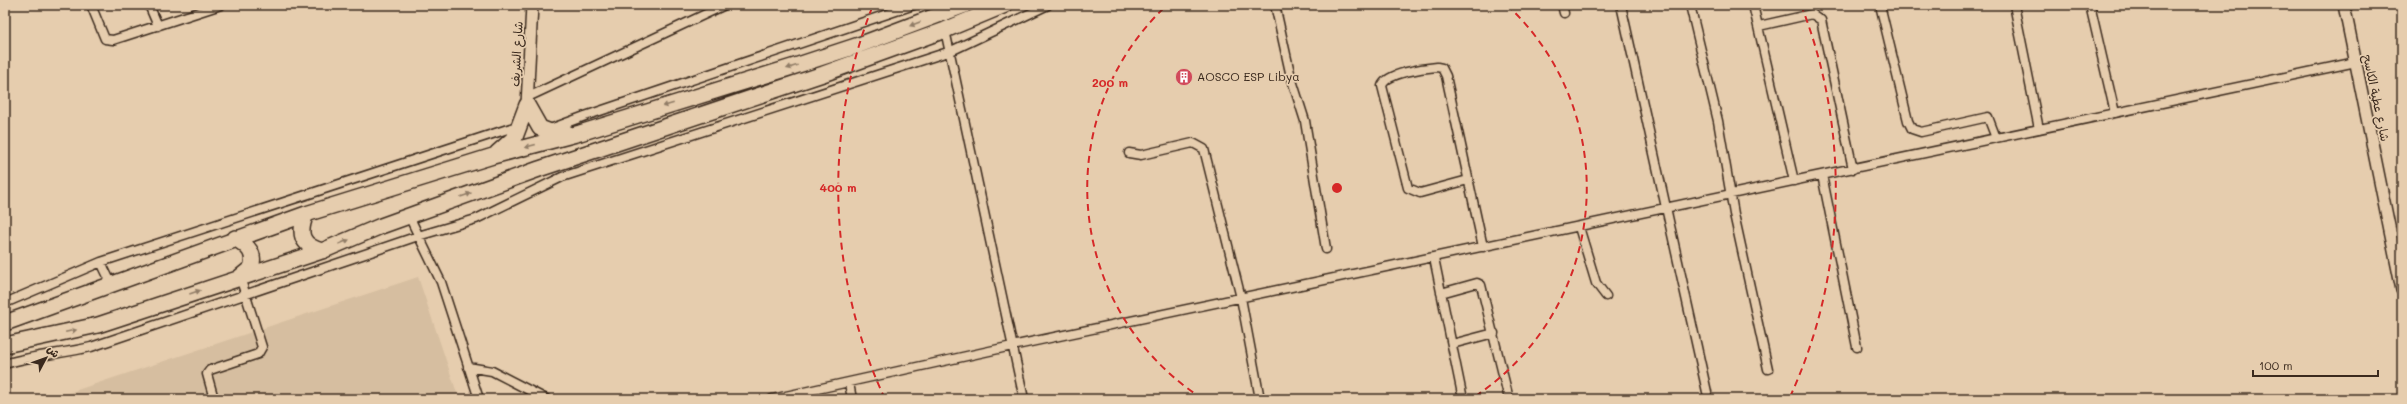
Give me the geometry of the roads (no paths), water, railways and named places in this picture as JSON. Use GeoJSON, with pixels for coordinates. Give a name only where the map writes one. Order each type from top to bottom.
{"type":"FeatureCollection","features":[{"type":"Feature","properties":{"kind":"highway"},"geometry":{"type":"LineString","coordinates":[[5,323],[112,285],[235,238],[306,214],[493,156],[580,133],[824,56],[965,5]]}},
{"type":"Feature","properties":{"kind":"highway"},"geometry":{"type":"LineString","coordinates":[[5,345],[98,325],[240,277],[322,252],[409,216],[603,146],[822,74],[945,30],[1005,5]]}},
{"type":"Feature","properties":{"kind":"highway"},"geometry":{"type":"LineString","coordinates":[[493,156],[511,142],[521,125],[528,101]]}},
{"type":"Feature","properties":{"kind":"highway"},"geometry":{"type":"LineString","coordinates":[[528,101],[540,128],[546,131],[580,133]]}},
{"type":"Feature","properties":{"kind":"highway"},"geometry":{"type":"LineString","coordinates":[[306,214],[302,233],[305,242],[309,247],[322,252]]}},
{"type":"Feature","properties":{"kind":"highway"},"geometry":{"type":"LineString","coordinates":[[235,238],[250,249],[253,261],[251,268],[240,277]]}},
{"type":"Feature","properties":{"kind":"street"},"geometry":{"type":"LineString","coordinates":[[91,5],[105,39],[113,40],[158,26],[205,8],[221,5]]}},
{"type":"Feature","properties":{"kind":"street"},"geometry":{"type":"LineString","coordinates":[[149,5],[158,26]]}},
{"type":"Feature","properties":{"kind":"street","name":"شارع الشريف"},"geometry":{"type":"LineString","coordinates":[[528,101],[532,5]]}},
{"type":"Feature","properties":{"kind":"street"},"geometry":{"type":"LineString","coordinates":[[528,101],[725,5]]}},
{"type":"Feature","properties":{"kind":"street"},"geometry":{"type":"LineString","coordinates":[[546,131],[585,116],[914,5]]}},
{"type":"Feature","properties":{"kind":"street"},"geometry":{"type":"LineString","coordinates":[[5,364],[29,356],[68,353],[90,347],[246,296],[418,236],[476,219],[562,177],[951,51],[1048,5]]}},
{"type":"Feature","properties":{"kind":"street"},"geometry":{"type":"LineString","coordinates":[[1275,5],[1291,77],[1305,121],[1326,249]]}},
{"type":"Feature","properties":{"kind":"street"},"geometry":{"type":"LineString","coordinates":[[1622,5],[1707,392]]}},
{"type":"Feature","properties":{"kind":"street"},"geometry":{"type":"LineString","coordinates":[[1690,5],[1718,121],[1730,194],[1768,369]]}},
{"type":"Feature","properties":{"kind":"street"},"geometry":{"type":"LineString","coordinates":[[1753,5],[1794,181]]}},
{"type":"Feature","properties":{"kind":"street"},"geometry":{"type":"LineString","coordinates":[[1880,5],[1908,121],[1912,129],[1921,132],[1988,117],[1996,138]]}},
{"type":"Feature","properties":{"kind":"street"},"geometry":{"type":"LineString","coordinates":[[2014,5],[2039,129]]}},
{"type":"Feature","properties":{"kind":"street"},"geometry":{"type":"LineString","coordinates":[[2090,5],[2115,113]]}},
{"type":"Feature","properties":{"kind":"street","name":"شارع عطية الكاسح"},"geometry":{"type":"LineString","coordinates":[[2344,5],[2402,290]]}},
{"type":"Feature","properties":{"kind":"street"},"geometry":{"type":"LineString","coordinates":[[1759,26],[1812,14],[1820,20],[1853,169]]}},
{"type":"Feature","properties":{"kind":"street"},"geometry":{"type":"LineString","coordinates":[[945,30],[951,51],[1024,399]]}},
{"type":"Feature","properties":{"kind":"street"},"geometry":{"type":"LineString","coordinates":[[772,399],[790,397],[1012,346],[2356,62]]}},
{"type":"Feature","properties":{"kind":"street"},"geometry":{"type":"LineString","coordinates":[[1468,180],[1420,193],[1408,188],[1382,86],[1385,80],[1428,68],[1442,68],[1446,76],[1468,180],[1482,247]]}},
{"type":"Feature","properties":{"kind":"street"},"geometry":{"type":"LineString","coordinates":[[5,303],[101,262],[521,125]]}},
{"type":"Feature","properties":{"kind":"street"},"geometry":{"type":"LineString","coordinates":[[1129,153],[1140,155],[1193,143],[1204,150],[1241,298],[1260,399]]}},
{"type":"Feature","properties":{"kind":"street"},"geometry":{"type":"LineString","coordinates":[[1822,175],[1857,347]]}},
{"type":"Feature","properties":{"kind":"street"},"geometry":{"type":"LineString","coordinates":[[409,216],[441,282],[479,399]]}},
{"type":"Feature","properties":{"kind":"street"},"geometry":{"type":"LineString","coordinates":[[1579,227],[1596,283],[1606,296]]}},
{"type":"Feature","properties":{"kind":"street"},"geometry":{"type":"LineString","coordinates":[[1434,258],[1463,399]]}},
{"type":"Feature","properties":{"kind":"street"},"geometry":{"type":"LineString","coordinates":[[101,262],[112,285]]}},
{"type":"Feature","properties":{"kind":"street"},"geometry":{"type":"LineString","coordinates":[[214,399],[207,374],[210,370],[258,354],[262,347],[240,277]]}},
{"type":"Feature","properties":{"kind":"street"},"geometry":{"type":"LineString","coordinates":[[1441,293],[1477,283],[1481,285],[1509,399]]}},
{"type":"Feature","properties":{"kind":"street"},"geometry":{"type":"LineString","coordinates":[[1452,344],[1494,333]]}},
{"type":"Feature","properties":{"kind":"street"},"geometry":{"type":"LineString","coordinates":[[468,367],[492,371],[546,399]]}},
{"type":"Feature","properties":{"kind":"street"},"geometry":{"type":"LineString","coordinates":[[849,383],[852,399]]}},
{"type":"Feature","properties":{"kind":"place","name":"AOSCO ESP Libya"},"geometry":{"type":"Point","coordinates":[1184,77]}}]}
